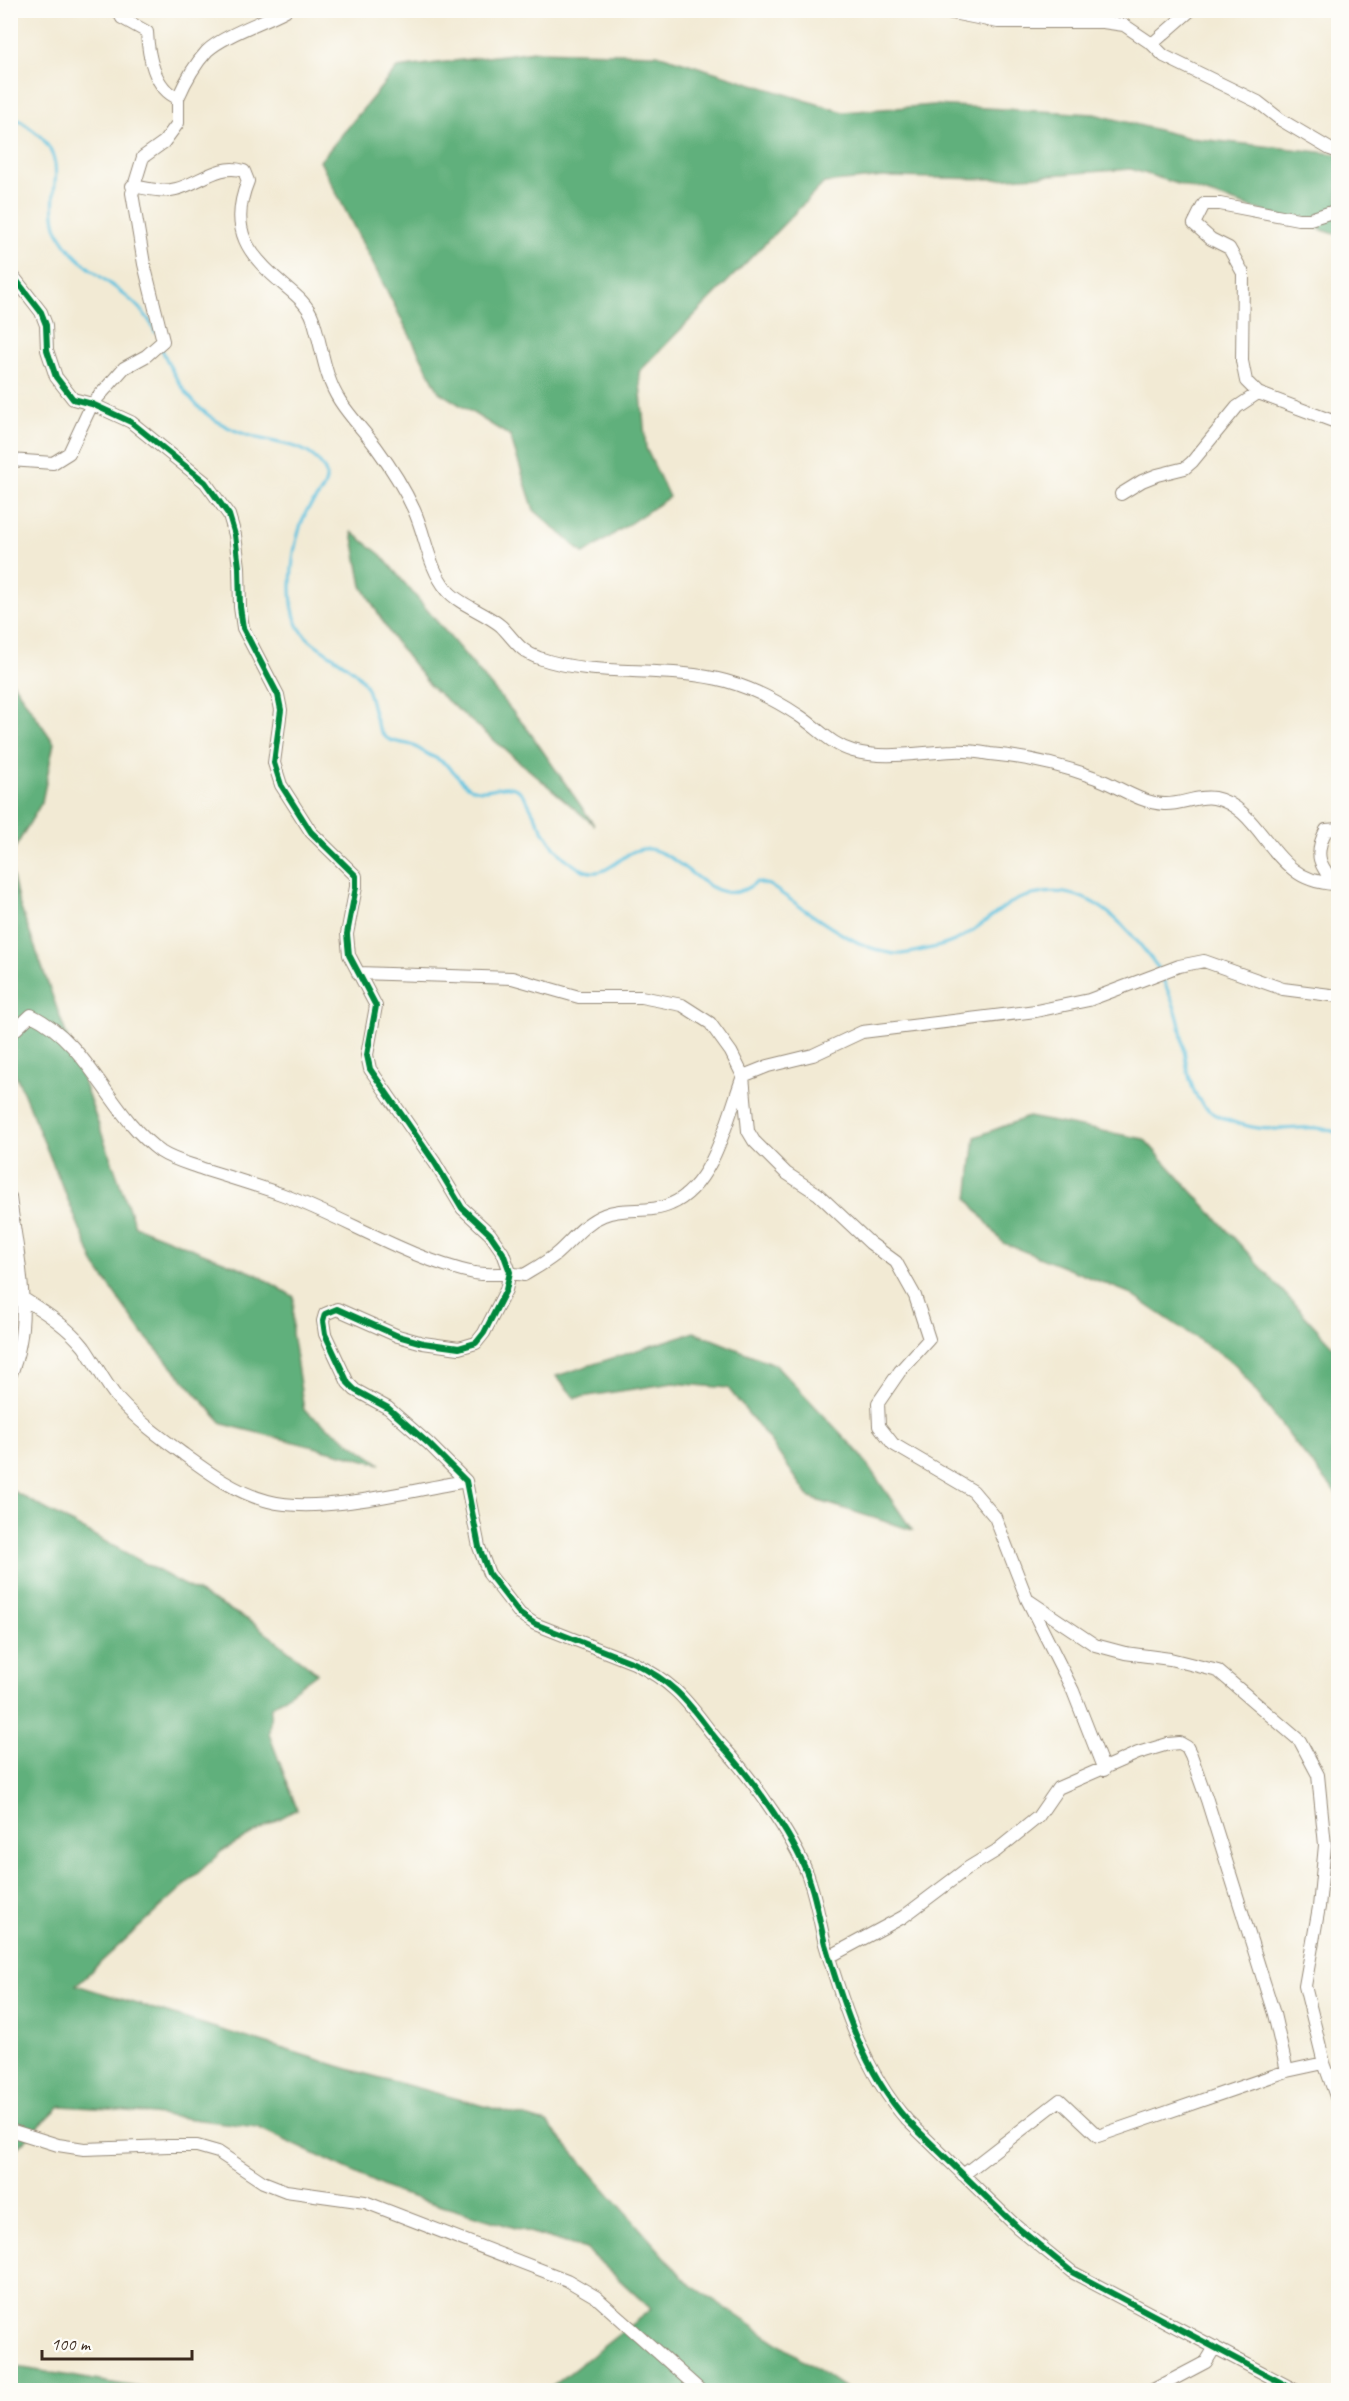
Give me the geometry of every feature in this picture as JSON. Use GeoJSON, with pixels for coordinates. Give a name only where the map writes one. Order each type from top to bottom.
{"type":"FeatureCollection","features":[{"type":"Feature","properties":{"kind":"street"},"geometry":{"type":"LineString","coordinates":[[118,10],[122,18],[147,32],[148,51],[154,71],[170,95],[178,98]]}},
{"type":"Feature","properties":{"kind":"street"},"geometry":{"type":"LineString","coordinates":[[10,460],[53,463],[69,453],[92,404],[124,368],[146,356],[163,341],[142,257],[132,200],[132,186],[143,157],[164,142],[178,123],[178,98],[187,79],[208,51],[244,30],[286,10]]}},
{"type":"Feature","properties":{"kind":"street"},"geometry":{"type":"LineString","coordinates":[[937,10],[998,22],[1103,22],[1124,25],[1152,44],[1164,56],[1258,102],[1281,120],[1338,152]]}},
{"type":"Feature","properties":{"kind":"street"},"geometry":{"type":"LineString","coordinates":[[1152,44],[1191,10]]}},
{"type":"Feature","properties":{"kind":"street"},"geometry":{"type":"LineString","coordinates":[[132,186],[166,191],[178,189],[212,174],[234,168],[244,171],[248,181],[239,211],[240,227],[249,250],[263,267],[297,295],[312,314],[329,378],[340,401],[378,450],[403,489],[415,512],[435,570],[449,593],[501,626],[523,652],[542,660],[588,668],[675,672],[727,681],[761,694],[799,715],[839,746],[854,752],[882,755],[960,750],[1031,758],[1098,778],[1133,795],[1163,804],[1210,797],[1226,801],[1243,814],[1293,870],[1320,883],[1336,887]]}},
{"type":"Feature","properties":{"kind":"street"},"geometry":{"type":"LineString","coordinates":[[1338,210],[1310,219],[1298,219],[1220,204],[1204,204],[1194,224],[1211,239],[1229,248],[1243,273],[1242,361],[1246,381],[1258,393],[1338,423]]}},
{"type":"Feature","properties":{"kind":"street"},"geometry":{"type":"LineString","coordinates":[[10,272],[41,312],[46,325],[47,350],[56,377],[73,399],[92,404],[131,422],[205,482],[229,515],[236,535],[243,628],[278,695],[281,710],[274,763],[280,786],[311,832],[356,876],[347,934],[350,955],[376,1006],[367,1055],[370,1069],[435,1162],[462,1208],[490,1234],[503,1253],[510,1272],[506,1290],[484,1334],[476,1343],[459,1348],[423,1343],[398,1336],[337,1309],[325,1314],[323,1321],[325,1334],[348,1383],[355,1390],[388,1408],[466,1481],[478,1547],[489,1574],[520,1614],[535,1624],[634,1662],[649,1670],[675,1690],[694,1709],[729,1753],[776,1818],[803,1863],[829,1957],[853,2028],[874,2071],[896,2108],[1017,2226],[1072,2272],[1295,2391]]}},
{"type":"Feature","properties":{"kind":"street"},"geometry":{"type":"LineString","coordinates":[[1121,494],[1157,475],[1185,468],[1237,407],[1258,393]]}},
{"type":"Feature","properties":{"kind":"street"},"geometry":{"type":"LineString","coordinates":[[1336,887],[1322,867],[1319,844],[1326,830],[1338,829]]}},
{"type":"Feature","properties":{"kind":"street"},"geometry":{"type":"LineString","coordinates":[[10,1035],[31,1015],[46,1022],[64,1036],[137,1128],[162,1153],[282,1195],[416,1255],[476,1273],[510,1272],[524,1275],[555,1256],[588,1223],[606,1214],[672,1204],[697,1185],[707,1172],[721,1141],[743,1076],[768,1066],[813,1055],[862,1032],[1036,1011],[1089,1000],[1179,966],[1204,961],[1283,989],[1338,996]]}},
{"type":"Feature","properties":{"kind":"street"},"geometry":{"type":"LineString","coordinates":[[358,973],[512,978],[579,997],[641,997],[682,1005],[710,1023],[731,1052],[743,1076],[748,1131],[754,1141],[786,1173],[818,1194],[870,1243],[896,1262],[915,1296],[929,1339],[900,1371],[878,1403],[879,1426],[893,1444],[973,1491],[995,1517],[1027,1599],[1073,1691],[1104,1770]]}},
{"type":"Feature","properties":{"kind":"street"},"geometry":{"type":"LineString","coordinates":[[10,1197],[24,1299],[20,1353],[10,1376]]}},
{"type":"Feature","properties":{"kind":"street"},"geometry":{"type":"LineString","coordinates":[[24,1299],[63,1324],[83,1346],[119,1400],[161,1437],[213,1476],[251,1495],[269,1502],[319,1504],[349,1502],[466,1481]]}},
{"type":"Feature","properties":{"kind":"street"},"geometry":{"type":"LineString","coordinates":[[1027,1599],[1095,1645],[1125,1653],[1170,1659],[1218,1671],[1300,1741],[1318,1775],[1325,1845],[1319,1907],[1305,1986],[1324,2062],[1338,2102]]}},
{"type":"Feature","properties":{"kind":"street"},"geometry":{"type":"LineString","coordinates":[[829,1957],[903,1917],[968,1868],[996,1851],[1038,1817],[1058,1788],[1104,1770],[1138,1753],[1168,1744],[1180,1743],[1187,1747],[1207,1800],[1274,2014],[1287,2071]]}},
{"type":"Feature","properties":{"kind":"street"},"geometry":{"type":"LineString","coordinates":[[963,2175],[1060,2100],[1098,2136],[1287,2071],[1324,2062]]}},
{"type":"Feature","properties":{"kind":"street"},"geometry":{"type":"LineString","coordinates":[[10,2130],[58,2145],[84,2149],[197,2146],[218,2152],[263,2182],[286,2191],[365,2202],[567,2280],[596,2297],[700,2391]]}},
{"type":"Feature","properties":{"kind":"street"},"geometry":{"type":"LineString","coordinates":[[1153,2391],[1206,2362],[1215,2347]]}},
{"type":"Feature","properties":{"kind":"green space"},"geometry":{"type":"Polygon","coordinates":[[[535,51],[657,54],[843,112],[934,105],[1094,114],[1190,138],[1338,154],[1338,235],[1131,169],[996,179],[883,177],[824,183],[639,372],[646,448],[669,497],[584,554],[534,510],[510,436],[439,392],[320,161],[397,68],[535,51]]]}},
{"type":"Feature","properties":{"kind":"green space"},"geometry":{"type":"Polygon","coordinates":[[[352,532],[381,555],[529,731],[594,825],[430,686],[392,637],[362,586],[352,532]]]}},
{"type":"Feature","properties":{"kind":"green space"},"geometry":{"type":"Polygon","coordinates":[[[10,572],[17,589],[11,680],[54,743],[42,802],[11,855],[10,572]]]}},
{"type":"Feature","properties":{"kind":"green space"},"geometry":{"type":"Polygon","coordinates":[[[10,864],[18,900],[135,1226],[256,1274],[294,1297],[292,1333],[304,1410],[381,1464],[223,1424],[143,1334],[95,1265],[11,1063],[10,864]]]}},
{"type":"Feature","properties":{"kind":"green space"},"geometry":{"type":"Polygon","coordinates":[[[1028,1117],[1144,1139],[1338,1352],[1338,1495],[1301,1451],[1236,1365],[1129,1293],[1003,1243],[968,1199],[975,1137],[1028,1117]]]}},
{"type":"Feature","properties":{"kind":"green space"},"geometry":{"type":"Polygon","coordinates":[[[694,1332],[776,1365],[860,1454],[912,1530],[810,1498],[767,1437],[728,1388],[673,1383],[575,1398],[556,1376],[694,1332]]]}},
{"type":"Feature","properties":{"kind":"green space"},"geometry":{"type":"Polygon","coordinates":[[[11,1490],[252,1622],[317,1673],[271,1707],[269,1734],[297,1809],[222,1851],[76,1985],[355,2071],[547,2123],[687,2282],[848,2390],[548,2390],[651,2309],[586,2249],[395,2192],[257,2127],[111,2109],[60,2106],[11,2154],[11,1490]]]}},
{"type":"Feature","properties":{"kind":"green space"},"geometry":{"type":"Polygon","coordinates":[[[11,2366],[154,2390],[11,2390],[11,2366]]]}},
{"type":"Feature","properties":{"kind":"waterway"},"geometry":{"type":"LineString","coordinates":[[10,115],[38,134],[54,159],[56,170],[54,218],[66,245],[92,271],[136,305],[155,332]]}},
{"type":"Feature","properties":{"kind":"waterway"},"geometry":{"type":"LineString","coordinates":[[161,347],[188,396],[213,419],[246,435],[304,450],[323,468],[326,479],[322,492],[306,512],[297,537],[291,583],[293,611],[302,632],[356,673],[363,681],[367,687],[377,723],[384,736],[393,741],[412,745],[440,760],[471,788],[483,790],[507,787],[521,792],[555,848],[577,867],[595,872],[611,866],[640,849],[649,849],[663,854],[715,889],[728,892],[741,891],[756,882],[769,885],[845,936],[878,950],[895,954],[911,953],[952,942],[1021,898],[1044,893],[1063,893],[1096,904],[1110,915],[1137,941],[1159,969]]}},
{"type":"Feature","properties":{"kind":"waterway"},"geometry":{"type":"LineString","coordinates":[[1161,975],[1178,1018],[1192,1087],[1203,1105],[1226,1119],[1252,1127],[1263,1129],[1315,1128],[1338,1133]]}},
{"type":"Feature","properties":{"kind":"cycle path"},"geometry":{"type":"LineString","coordinates":[[10,272],[41,312],[46,325],[47,350],[56,377],[73,399],[92,404],[131,422],[205,482],[229,515],[235,535],[239,567],[243,628],[278,695],[281,710],[274,763],[281,785],[311,832],[356,876],[347,934],[349,955],[376,1006],[367,1055],[370,1069],[435,1163],[462,1208],[490,1234],[503,1253],[510,1272],[506,1290],[484,1333],[476,1343],[459,1348],[423,1343],[398,1336],[337,1309],[325,1314],[323,1321],[325,1334],[348,1383],[355,1390],[388,1408],[466,1481],[479,1547],[489,1574],[520,1614],[535,1624],[634,1663],[660,1678],[689,1704],[748,1777],[774,1812],[796,1849],[812,1890],[832,1967],[857,2037],[879,2081],[907,2120],[1017,2227],[1072,2272],[1295,2390]]}}]}
